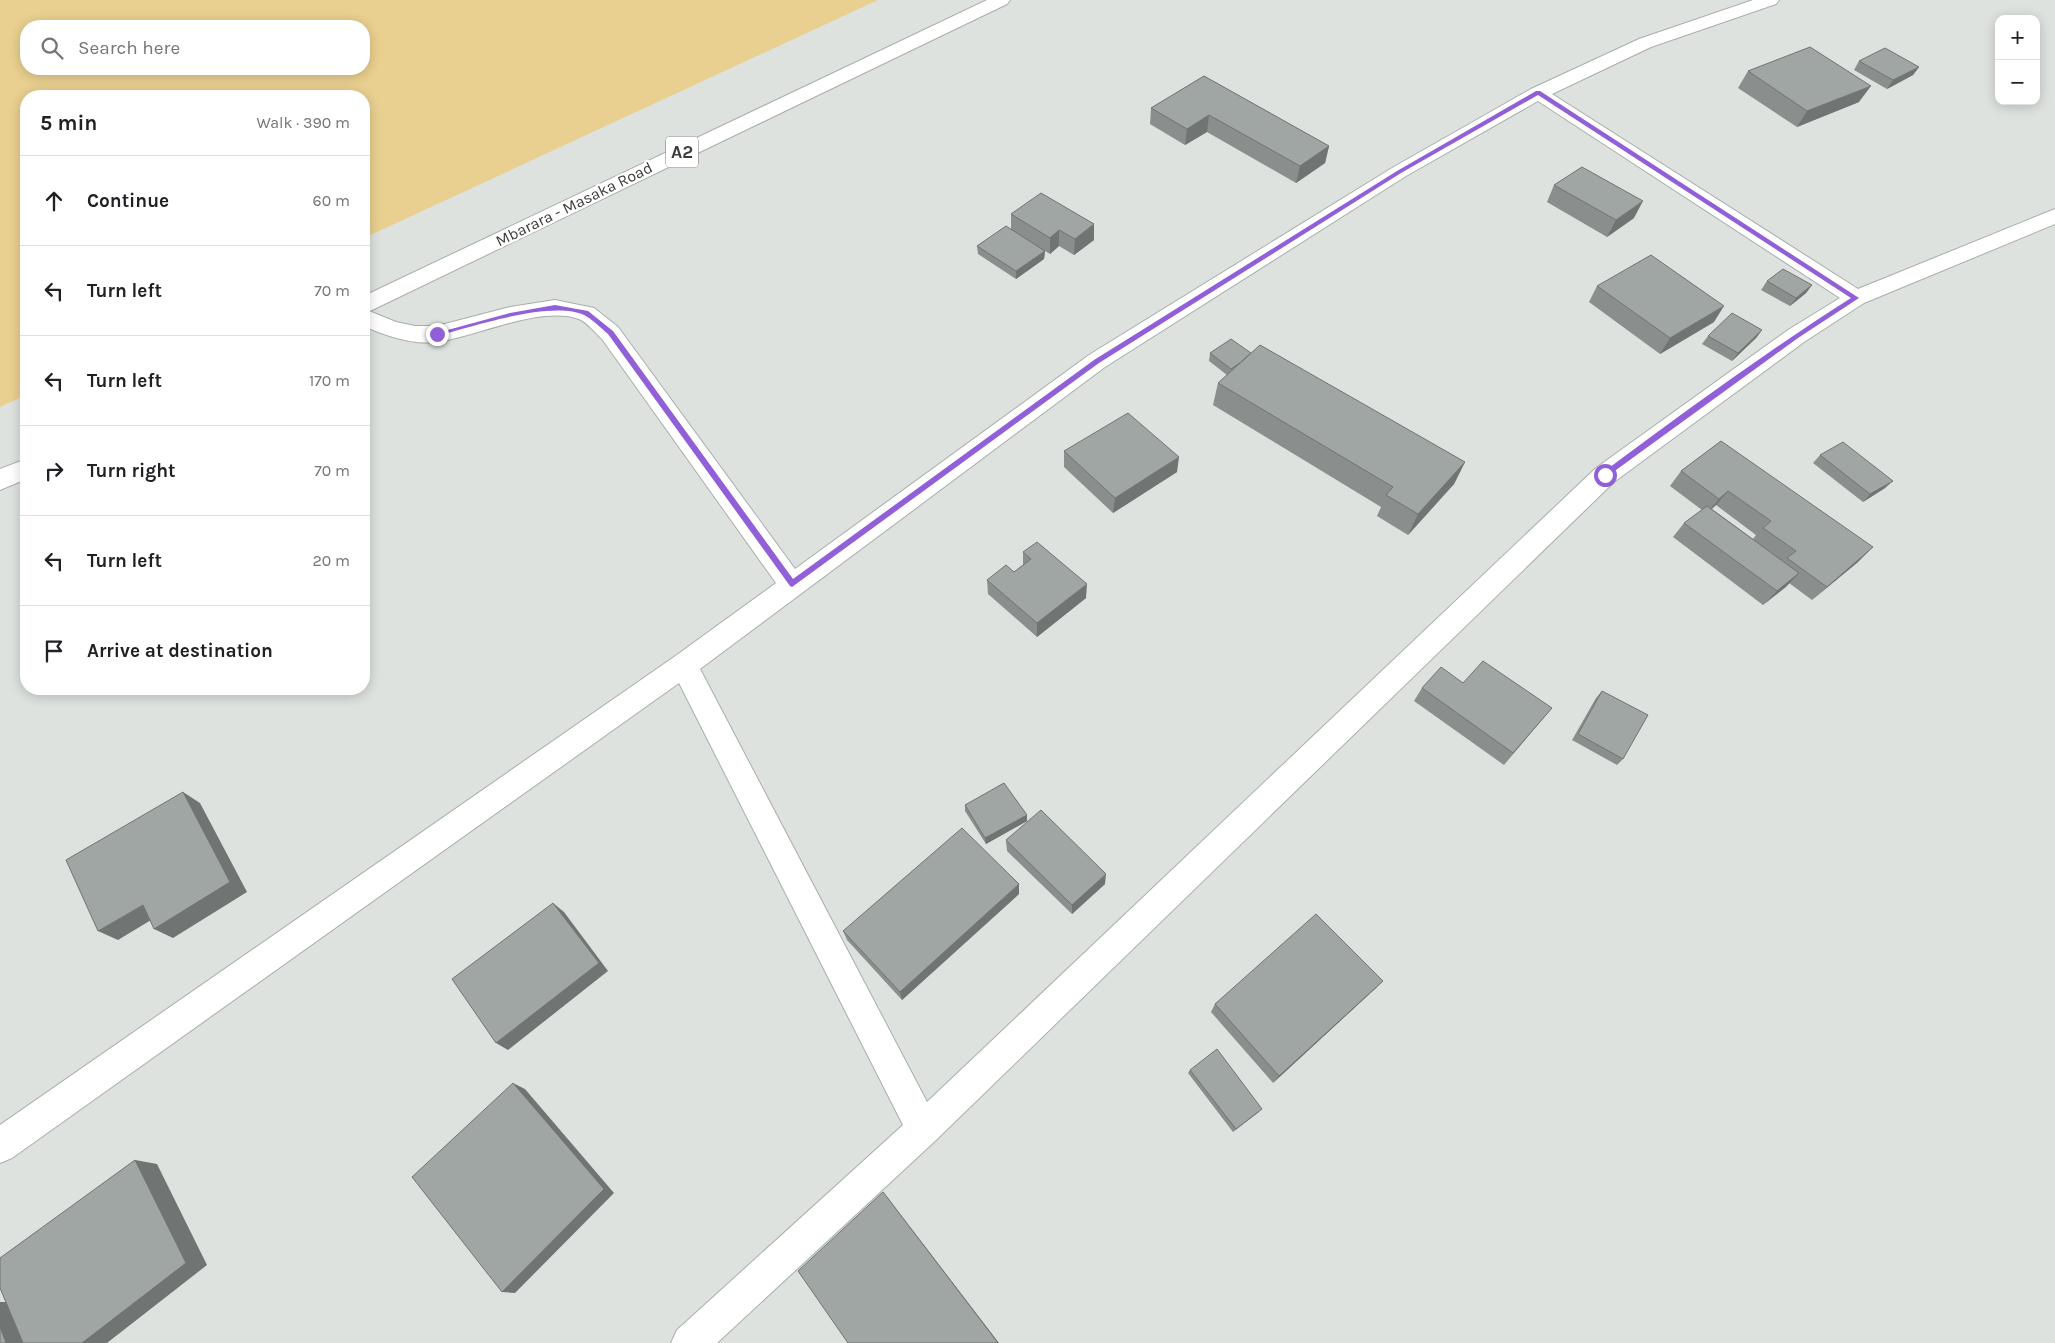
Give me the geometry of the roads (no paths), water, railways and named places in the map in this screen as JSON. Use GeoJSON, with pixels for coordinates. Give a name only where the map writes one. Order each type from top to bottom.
{"type":"FeatureCollection","features":[{"type":"Feature","properties":{"kind":"street","name":"Mbarara - Masaka Road"},"geometry":{"type":"LineString","coordinates":[[370,302],[1001,0]]}},
{"type":"Feature","properties":{"kind":"street"},"geometry":{"type":"LineString","coordinates":[[0,1146],[684,666],[792,584],[1097,361],[1399,172],[1538,93],[1645,43],[1770,0]]}},
{"type":"Feature","properties":{"kind":"street"},"geometry":{"type":"LineString","coordinates":[[1538,93],[1856,298]]}},
{"type":"Feature","properties":{"kind":"street"},"geometry":{"type":"LineString","coordinates":[[690,1343],[923,1129],[1605,475],[1796,336],[1856,298],[2055,216]]}},
{"type":"Feature","properties":{"kind":"street"},"geometry":{"type":"LineString","coordinates":[[370,320],[391,329],[415,334],[437,334],[510,315],[555,308],[586,313],[610,332],[792,584]]}},
{"type":"Feature","properties":{"kind":"street"},"geometry":{"type":"LineString","coordinates":[[0,480],[20,471]]}},
{"type":"Feature","properties":{"kind":"street"},"geometry":{"type":"LineString","coordinates":[[684,666],[923,1129]]}}]}
